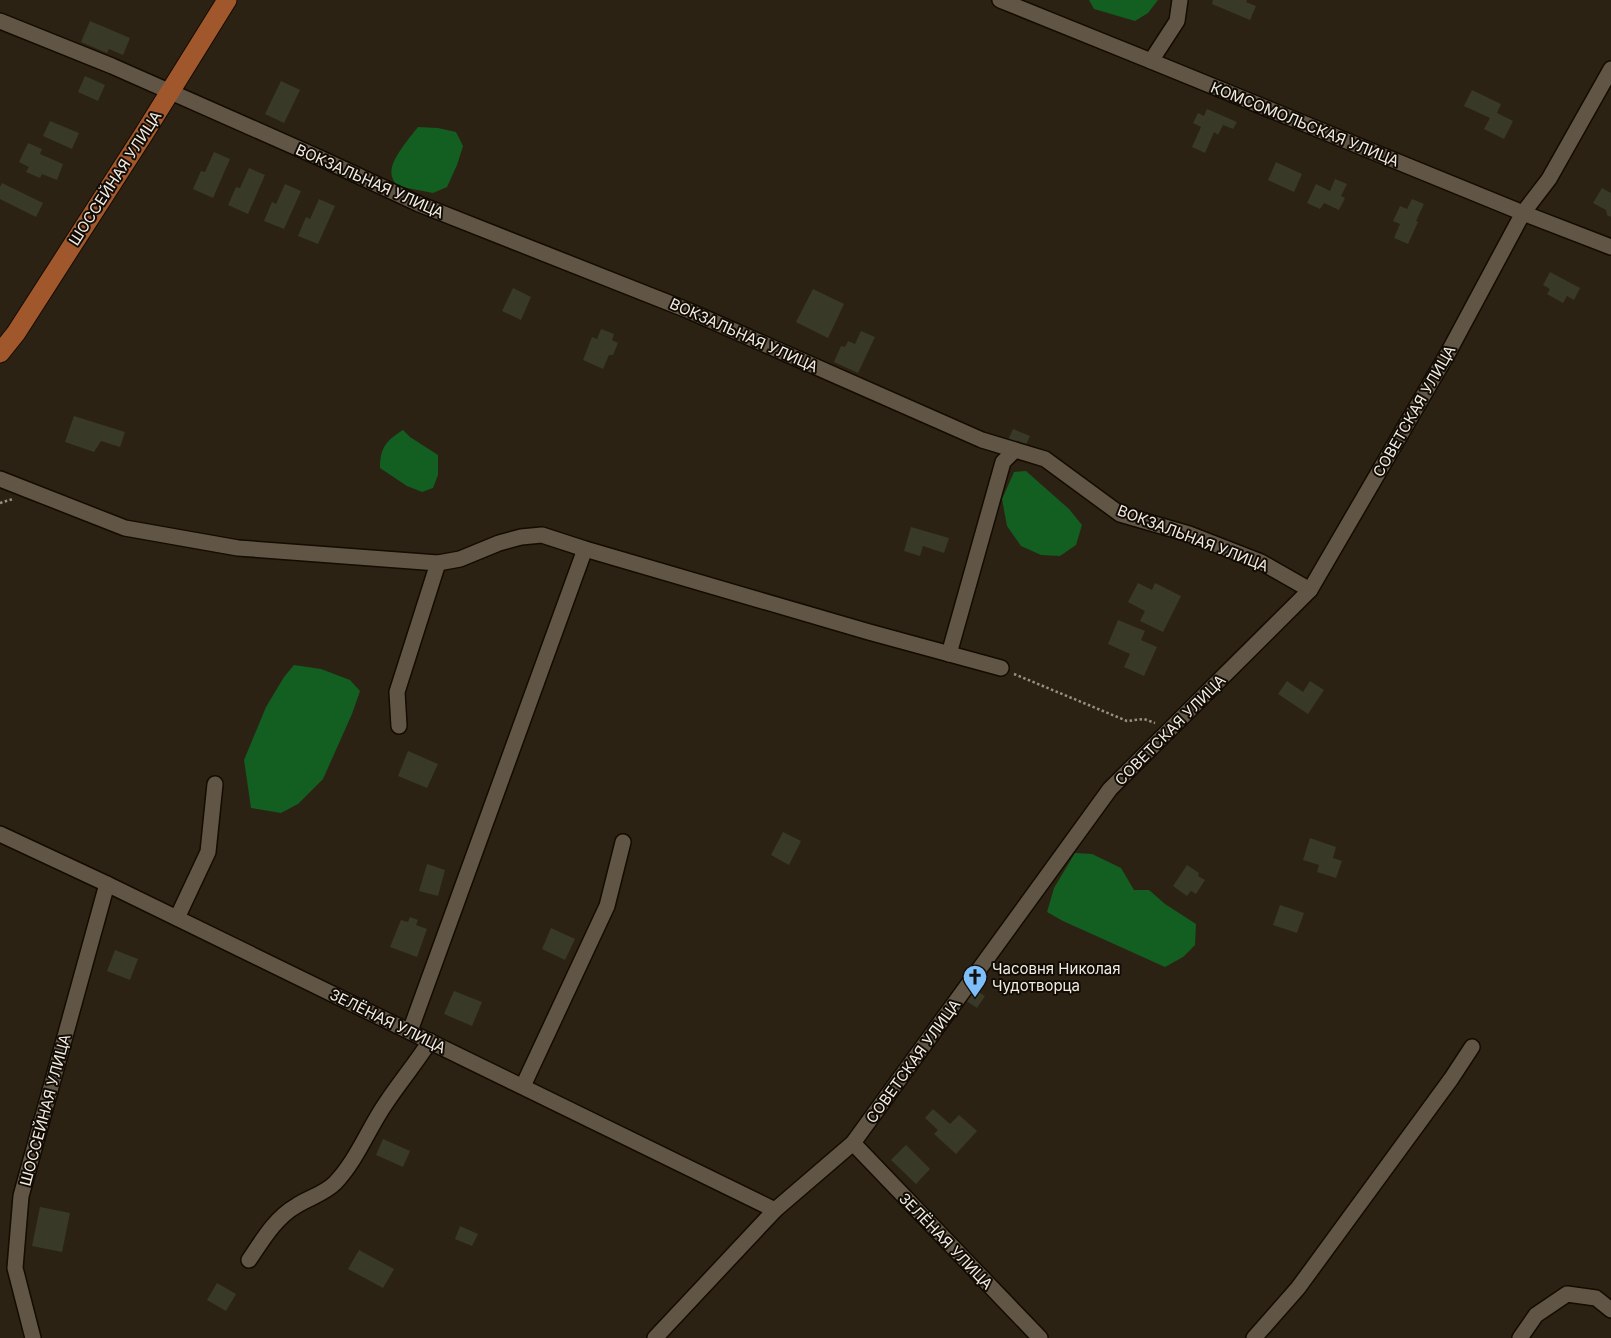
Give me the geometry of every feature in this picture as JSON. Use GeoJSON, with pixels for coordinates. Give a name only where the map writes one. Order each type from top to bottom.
{"type":"FeatureCollection","features":[{"type":"Feature","properties":{"kind":"main road","name":"ШОССЕЙНАЯ УЛИЦА"},"geometry":{"type":"LineString","coordinates":[[0,353],[21,324],[227,0]]}},
{"type":"Feature","properties":{"kind":"street","name":"КОМСОМОЛЬСКАЯ УЛИЦА"},"geometry":{"type":"LineString","coordinates":[[1000,0],[1611,247]]}},
{"type":"Feature","properties":{"kind":"street"},"geometry":{"type":"LineString","coordinates":[[1151,60],[1177,21],[1180,0]]}},
{"type":"Feature","properties":{"kind":"street","name":"ВОКЗАЛЬНАЯ УЛИЦА"},"geometry":{"type":"LineString","coordinates":[[0,20],[112,66],[419,204],[687,310],[982,440],[1045,459],[1120,514],[1189,534],[1260,562],[1310,590]]}},
{"type":"Feature","properties":{"kind":"street","name":"СОВЕТСКАЯ УЛИЦА"},"geometry":{"type":"LineString","coordinates":[[655,1338],[775,1210],[853,1143],[1110,790],[1310,590],[1448,353],[1523,213],[1549,179],[1611,69]]}},
{"type":"Feature","properties":{"kind":"street"},"geometry":{"type":"LineString","coordinates":[[949,654],[1003,462],[1015,450]]}},
{"type":"Feature","properties":{"kind":"street"},"geometry":{"type":"LineString","coordinates":[[0,479],[125,528],[238,548],[438,563],[460,559],[499,543],[521,537],[542,536],[1001,668]]}},
{"type":"Feature","properties":{"kind":"street"},"geometry":{"type":"LineString","coordinates":[[410,1031],[585,549]]}},
{"type":"Feature","properties":{"kind":"street"},"geometry":{"type":"LineString","coordinates":[[398,726],[397,692],[438,563]]}},
{"type":"Feature","properties":{"kind":"street"},"geometry":{"type":"LineString","coordinates":[[177,918],[208,852],[215,784]]}},
{"type":"Feature","properties":{"kind":"street","name":"ЗЕЛЁНАЯ УЛИЦА"},"geometry":{"type":"LineString","coordinates":[[0,834],[410,1031],[775,1210]]}},
{"type":"Feature","properties":{"kind":"street"},"geometry":{"type":"LineString","coordinates":[[523,1086],[607,906],[623,842]]}},
{"type":"Feature","properties":{"kind":"street","name":"ШОССЕЙНАЯ УЛИЦА"},"geometry":{"type":"LineString","coordinates":[[33,1338],[15,1268],[21,1196],[107,884]]}},
{"type":"Feature","properties":{"kind":"street"},"geometry":{"type":"LineString","coordinates":[[249,1260],[279,1219],[295,1206],[314,1198],[334,1184],[352,1162],[386,1103],[416,1064],[430,1041]]}},
{"type":"Feature","properties":{"kind":"street"},"geometry":{"type":"LineString","coordinates":[[1254,1338],[1298,1288],[1451,1079],[1472,1047]]}},
{"type":"Feature","properties":{"kind":"street","name":"ЗЕЛЁНАЯ УЛИЦА"},"geometry":{"type":"LineString","coordinates":[[853,1143],[1040,1338]]}},
{"type":"Feature","properties":{"kind":"street"},"geometry":{"type":"LineString","coordinates":[[1520,1338],[1536,1315],[1567,1294],[1596,1298],[1611,1310]]}},
{"type":"Feature","properties":{"kind":"path"},"geometry":{"type":"LineString","coordinates":[[1001,668],[1127,721],[1144,719],[1170,729]]}},
{"type":"Feature","properties":{"kind":"shaded area"},"geometry":{"type":"Polygon","coordinates":[[[1089,0],[1158,0],[1148,13],[1135,21],[1094,9],[1089,0]]]}},
{"type":"Feature","properties":{"kind":"shaded area"},"geometry":{"type":"Polygon","coordinates":[[[418,127],[438,128],[456,132],[463,146],[447,187],[433,193],[397,186],[392,175],[391,170],[396,157],[418,127]]]}},
{"type":"Feature","properties":{"kind":"shaded area"},"geometry":{"type":"Polygon","coordinates":[[[403,430],[410,437],[438,455],[438,475],[433,488],[422,492],[407,486],[380,468],[383,449],[393,437],[403,430]]]}},
{"type":"Feature","properties":{"kind":"shaded area"},"geometry":{"type":"Polygon","coordinates":[[[1026,471],[1069,509],[1082,525],[1076,545],[1060,556],[1041,555],[1021,546],[1007,526],[1002,499],[1014,472],[1026,471]]]}},
{"type":"Feature","properties":{"kind":"shaded area"},"geometry":{"type":"Polygon","coordinates":[[[294,665],[321,669],[350,680],[360,691],[352,714],[323,779],[298,804],[281,813],[251,808],[244,760],[266,707],[284,677],[294,665]]]}},
{"type":"Feature","properties":{"kind":"shaded area"},"geometry":{"type":"Polygon","coordinates":[[[1075,853],[1092,854],[1121,868],[1134,890],[1149,890],[1165,904],[1196,924],[1195,945],[1183,957],[1165,967],[1047,912],[1054,888],[1075,853]]]}},
{"type":"Feature","properties":{"kind":"building"},"geometry":{"type":"Polygon","coordinates":[[[1213,0],[1247,0],[1246,2],[1256,6],[1250,20],[1212,4],[1213,0]]]}},
{"type":"Feature","properties":{"kind":"building"},"geometry":{"type":"Polygon","coordinates":[[[90,21],[130,38],[123,55],[109,49],[107,53],[81,42],[90,21]]]}},
{"type":"Feature","properties":{"kind":"building"},"geometry":{"type":"Polygon","coordinates":[[[85,76],[105,85],[98,101],[78,92],[85,76]]]}},
{"type":"Feature","properties":{"kind":"building"},"geometry":{"type":"Polygon","coordinates":[[[281,81],[300,90],[284,123],[265,114],[281,81]]]}},
{"type":"Feature","properties":{"kind":"building"},"geometry":{"type":"Polygon","coordinates":[[[1472,90],[1501,104],[1497,113],[1513,121],[1504,139],[1484,129],[1490,118],[1464,106],[1472,90]]]}},
{"type":"Feature","properties":{"kind":"building"},"geometry":{"type":"Polygon","coordinates":[[[1207,109],[1237,122],[1233,129],[1223,125],[1218,135],[1214,132],[1205,153],[1192,147],[1201,127],[1193,123],[1198,113],[1204,116],[1207,109]]]}},
{"type":"Feature","properties":{"kind":"building"},"geometry":{"type":"Polygon","coordinates":[[[50,121],[79,133],[72,149],[43,136],[50,121]]]}},
{"type":"Feature","properties":{"kind":"building"},"geometry":{"type":"Polygon","coordinates":[[[28,143],[42,149],[40,154],[63,164],[57,180],[42,174],[40,178],[26,172],[29,167],[19,162],[28,143]]]}},
{"type":"Feature","properties":{"kind":"building"},"geometry":{"type":"Polygon","coordinates":[[[214,152],[230,159],[213,198],[193,189],[201,171],[205,172],[214,152]]]}},
{"type":"Feature","properties":{"kind":"building"},"geometry":{"type":"Polygon","coordinates":[[[1276,162],[1302,174],[1294,192],[1268,180],[1276,162]]]}},
{"type":"Feature","properties":{"kind":"building"},"geometry":{"type":"Polygon","coordinates":[[[249,168],[265,175],[248,214],[228,205],[236,187],[240,188],[249,168]]]}},
{"type":"Feature","properties":{"kind":"building"},"geometry":{"type":"Polygon","coordinates":[[[1335,179],[1347,184],[1341,196],[1345,198],[1339,210],[1324,203],[1320,209],[1307,203],[1316,184],[1330,191],[1335,179]]]}},
{"type":"Feature","properties":{"kind":"building"},"geometry":{"type":"Polygon","coordinates":[[[2,183],[43,203],[36,217],[0,199],[2,183]]]}},
{"type":"Feature","properties":{"kind":"building"},"geometry":{"type":"Polygon","coordinates":[[[285,184],[301,191],[284,229],[264,221],[272,202],[276,204],[285,184]]]}},
{"type":"Feature","properties":{"kind":"building"},"geometry":{"type":"Polygon","coordinates":[[[1602,188],[1611,193],[1611,217],[1607,215],[1606,210],[1593,203],[1602,188]]]}},
{"type":"Feature","properties":{"kind":"building"},"geometry":{"type":"Polygon","coordinates":[[[319,199],[335,206],[318,244],[298,236],[306,217],[310,219],[319,199]]]}},
{"type":"Feature","properties":{"kind":"building"},"geometry":{"type":"Polygon","coordinates":[[[1412,199],[1424,204],[1408,244],[1394,238],[1400,224],[1393,221],[1400,206],[1407,209],[1412,199]]]}},
{"type":"Feature","properties":{"kind":"building"},"geometry":{"type":"Polygon","coordinates":[[[1550,272],[1580,288],[1574,300],[1567,296],[1563,303],[1547,294],[1550,289],[1543,285],[1550,272]]]}},
{"type":"Feature","properties":{"kind":"building"},"geometry":{"type":"Polygon","coordinates":[[[513,288],[531,297],[521,320],[502,311],[513,288]]]}},
{"type":"Feature","properties":{"kind":"building"},"geometry":{"type":"Polygon","coordinates":[[[813,289],[844,304],[828,338],[796,322],[813,289]]]}},
{"type":"Feature","properties":{"kind":"building"},"geometry":{"type":"Polygon","coordinates":[[[601,329],[614,334],[612,340],[618,343],[613,355],[609,355],[603,369],[583,360],[592,337],[597,339],[601,329]]]}},
{"type":"Feature","properties":{"kind":"building"},"geometry":{"type":"Polygon","coordinates":[[[861,331],[875,337],[858,373],[834,362],[841,346],[845,347],[848,341],[855,344],[861,331]]]}},
{"type":"Feature","properties":{"kind":"building"},"geometry":{"type":"Polygon","coordinates":[[[74,416],[125,432],[120,447],[101,441],[94,452],[65,442],[74,416]]]}},
{"type":"Feature","properties":{"kind":"building"},"geometry":{"type":"Polygon","coordinates":[[[1013,429],[1030,436],[1024,449],[1007,442],[1013,429]]]}},
{"type":"Feature","properties":{"kind":"building"},"geometry":{"type":"Polygon","coordinates":[[[911,527],[949,538],[944,553],[923,546],[920,556],[904,551],[911,527]]]}},
{"type":"Feature","properties":{"kind":"building"},"geometry":{"type":"Polygon","coordinates":[[[1138,583],[1152,590],[1155,583],[1181,596],[1163,632],[1140,621],[1145,611],[1128,602],[1138,583]]]}},
{"type":"Feature","properties":{"kind":"building"},"geometry":{"type":"Polygon","coordinates":[[[1118,620],[1145,631],[1141,640],[1157,647],[1144,676],[1124,667],[1130,654],[1108,644],[1118,620]]]}},
{"type":"Feature","properties":{"kind":"building"},"geometry":{"type":"Polygon","coordinates":[[[1287,681],[1303,692],[1310,681],[1324,690],[1308,714],[1278,694],[1287,681]]]}},
{"type":"Feature","properties":{"kind":"building"},"geometry":{"type":"Polygon","coordinates":[[[408,751],[438,764],[427,788],[398,776],[408,751]]]}},
{"type":"Feature","properties":{"kind":"building"},"geometry":{"type":"Polygon","coordinates":[[[783,832],[801,841],[789,865],[771,855],[783,832]]]}},
{"type":"Feature","properties":{"kind":"building"},"geometry":{"type":"Polygon","coordinates":[[[1310,838],[1336,847],[1333,858],[1342,861],[1336,878],[1317,872],[1319,865],[1303,860],[1310,838]]]}},
{"type":"Feature","properties":{"kind":"building"},"geometry":{"type":"Polygon","coordinates":[[[427,864],[445,870],[438,896],[419,891],[427,864]]]}},
{"type":"Feature","properties":{"kind":"building"},"geometry":{"type":"Polygon","coordinates":[[[1187,865],[1199,873],[1198,876],[1205,880],[1196,894],[1191,891],[1187,896],[1173,886],[1187,865]]]}},
{"type":"Feature","properties":{"kind":"building"},"geometry":{"type":"Polygon","coordinates":[[[1280,905],[1304,913],[1297,933],[1273,925],[1280,905]]]}},
{"type":"Feature","properties":{"kind":"building"},"geometry":{"type":"Polygon","coordinates":[[[410,917],[418,920],[416,925],[427,929],[417,957],[390,947],[401,920],[408,922],[410,917]]]}},
{"type":"Feature","properties":{"kind":"building"},"geometry":{"type":"Polygon","coordinates":[[[551,928],[575,939],[565,960],[542,949],[551,928]]]}},
{"type":"Feature","properties":{"kind":"building"},"geometry":{"type":"Polygon","coordinates":[[[115,950],[138,959],[130,980],[107,971],[115,950]]]}},
{"type":"Feature","properties":{"kind":"building","name":"Часовня Николая Чудотворца"},"geometry":{"type":"Polygon","coordinates":[[[973,988],[985,996],[977,1008],[965,1000],[973,988]]]}},
{"type":"Feature","properties":{"kind":"building"},"geometry":{"type":"Polygon","coordinates":[[[454,991],[482,1002],[472,1026],[444,1014],[454,991]]]}},
{"type":"Feature","properties":{"kind":"building"},"geometry":{"type":"Polygon","coordinates":[[[933,1109],[950,1124],[959,1115],[977,1131],[956,1154],[934,1134],[938,1130],[925,1118],[933,1109]]]}},
{"type":"Feature","properties":{"kind":"building"},"geometry":{"type":"Polygon","coordinates":[[[383,1139],[410,1151],[403,1167],[376,1155],[383,1139]]]}},
{"type":"Feature","properties":{"kind":"building"},"geometry":{"type":"Polygon","coordinates":[[[906,1145],[930,1169],[916,1184],[891,1160],[906,1145]]]}},
{"type":"Feature","properties":{"kind":"building"},"geometry":{"type":"Polygon","coordinates":[[[40,1207],[70,1213],[62,1252],[32,1246],[40,1207]]]}},
{"type":"Feature","properties":{"kind":"building"},"geometry":{"type":"Polygon","coordinates":[[[460,1226],[478,1234],[472,1246],[455,1239],[460,1226]]]}},
{"type":"Feature","properties":{"kind":"building"},"geometry":{"type":"Polygon","coordinates":[[[359,1250],[394,1269],[383,1288],[348,1269],[359,1250]]]}},
{"type":"Feature","properties":{"kind":"building"},"geometry":{"type":"Polygon","coordinates":[[[217,1283],[236,1294],[226,1311],[207,1300],[217,1283]]]}},
{"type":"Feature","properties":{"kind":"place","name":"Часовня Николая Чудотворца"},"geometry":{"type":"Point","coordinates":[975,998]}}]}
